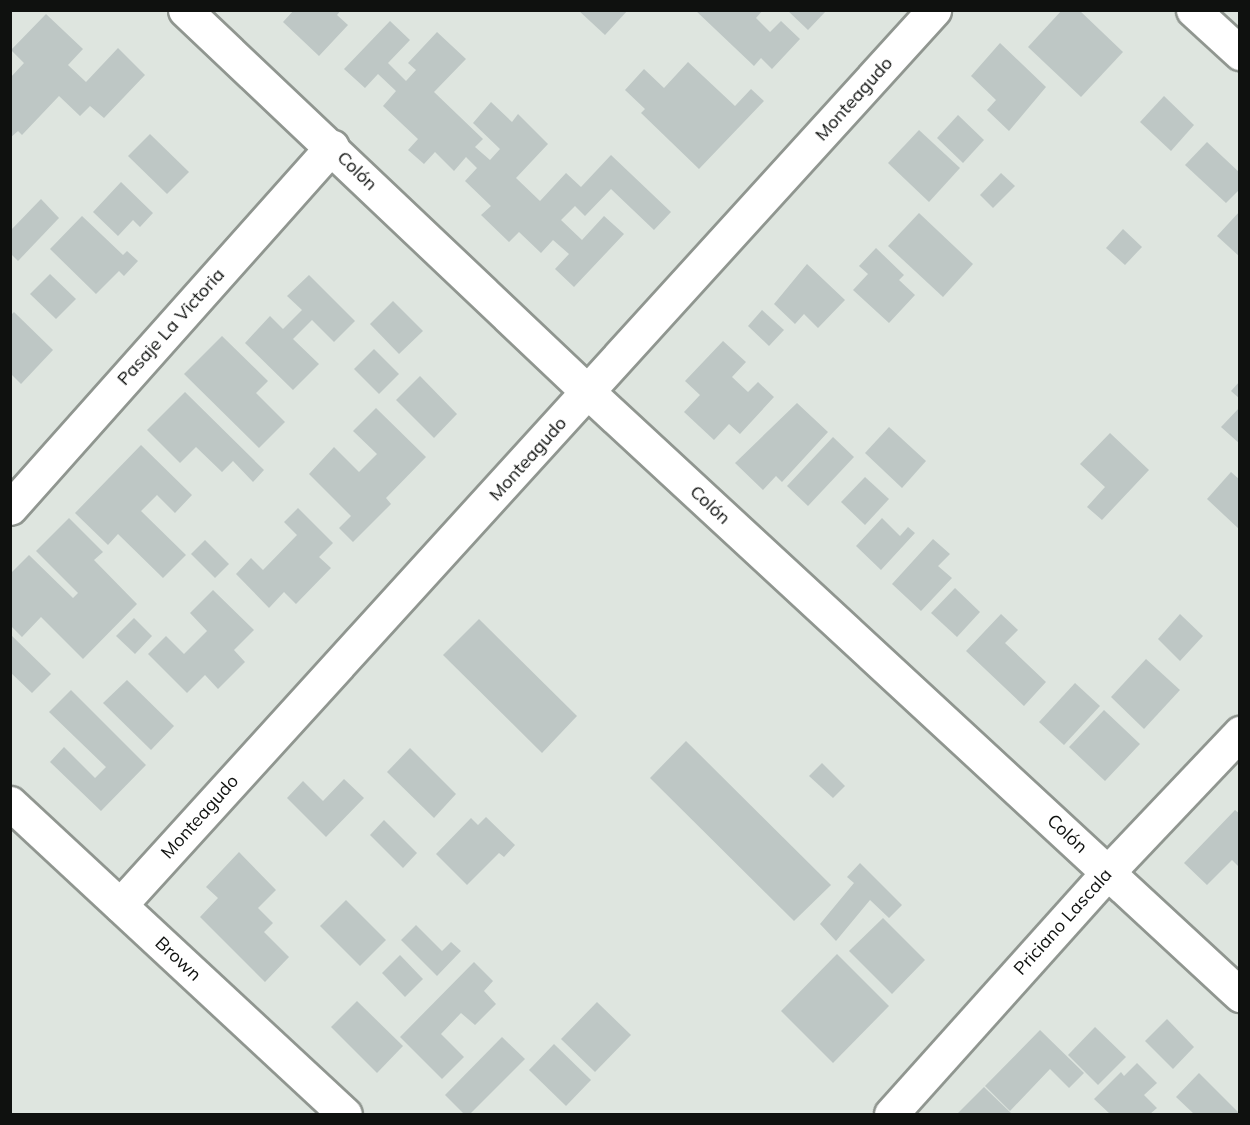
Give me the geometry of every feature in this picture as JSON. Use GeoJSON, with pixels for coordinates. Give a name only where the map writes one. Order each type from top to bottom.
{"type":"FeatureCollection","features":[{"type":"Feature","properties":{"kind":"street","name":"Colón"},"geometry":{"type":"LineString","coordinates":[[185,10],[589,393],[1239,995]]}},
{"type":"Feature","properties":{"kind":"street","name":"Monteagudo"},"geometry":{"type":"LineString","coordinates":[[120,905],[589,393],[934,10]]}},
{"type":"Feature","properties":{"kind":"street"},"geometry":{"type":"LineString","coordinates":[[1193,10],[1239,53]]}},
{"type":"Feature","properties":{"kind":"street","name":"Pasaje La Victoria"},"geometry":{"type":"LineString","coordinates":[[10,508],[332,147]]}},
{"type":"Feature","properties":{"kind":"street","name":"Priciano Lascala"},"geometry":{"type":"LineString","coordinates":[[891,1114],[1108,872],[1239,733]]}},
{"type":"Feature","properties":{"kind":"street","name":"Brown"},"geometry":{"type":"LineString","coordinates":[[10,803],[345,1114]]}},
{"type":"Feature","properties":{"kind":"building"},"geometry":{"type":"Polygon","coordinates":[[[294,10],[341,10],[337,15],[348,25],[319,56],[283,22],[294,10]]]}},
{"type":"Feature","properties":{"kind":"building"},"geometry":{"type":"Polygon","coordinates":[[[578,10],[628,10],[605,35],[578,10]]]}},
{"type":"Feature","properties":{"kind":"building"},"geometry":{"type":"Polygon","coordinates":[[[695,10],[763,10],[756,18],[770,32],[781,21],[800,39],[772,69],[761,58],[754,66],[695,10]]]}},
{"type":"Feature","properties":{"kind":"building"},"geometry":{"type":"Polygon","coordinates":[[[787,10],[827,10],[808,30],[787,10]]]}},
{"type":"Feature","properties":{"kind":"building"},"geometry":{"type":"Polygon","coordinates":[[[1062,10],[1079,10],[1123,52],[1081,97],[1028,47],[1062,10]]]}},
{"type":"Feature","properties":{"kind":"building"},"geometry":{"type":"Polygon","coordinates":[[[46,14],[83,49],[68,65],[86,82],[118,48],[145,75],[104,118],[90,106],[80,116],[59,96],[22,135],[18,131],[10,138],[10,78],[24,63],[11,50],[46,14]]]}},
{"type":"Feature","properties":{"kind":"building"},"geometry":{"type":"Polygon","coordinates":[[[390,21],[410,40],[388,63],[406,81],[416,70],[408,63],[437,32],[466,59],[434,92],[483,139],[475,147],[490,160],[500,149],[473,123],[491,102],[512,122],[518,114],[548,144],[516,178],[540,201],[566,173],[581,187],[611,155],[671,212],[654,230],[611,189],[585,216],[575,206],[561,220],[582,240],[604,216],[624,234],[574,287],[555,269],[569,254],[553,240],[541,253],[519,232],[509,242],[481,215],[491,206],[465,181],[477,168],[466,157],[454,171],[435,152],[424,164],[408,150],[418,139],[383,106],[396,91],[378,74],[365,88],[344,69],[390,21]]]}},
{"type":"Feature","properties":{"kind":"building"},"geometry":{"type":"Polygon","coordinates":[[[1000,43],[1046,87],[1009,131],[987,110],[996,100],[971,76],[1000,43]]]}},
{"type":"Feature","properties":{"kind":"building"},"geometry":{"type":"Polygon","coordinates":[[[688,62],[735,106],[751,89],[764,101],[699,169],[641,113],[645,109],[625,90],[644,69],[664,88],[688,62]]]}},
{"type":"Feature","properties":{"kind":"building"},"geometry":{"type":"Polygon","coordinates":[[[1164,96],[1194,125],[1171,151],[1140,122],[1164,96]]]}},
{"type":"Feature","properties":{"kind":"building"},"geometry":{"type":"Polygon","coordinates":[[[958,115],[984,140],[963,163],[937,138],[958,115]]]}},
{"type":"Feature","properties":{"kind":"building"},"geometry":{"type":"Polygon","coordinates":[[[919,130],[960,168],[929,202],[888,163],[919,130]]]}},
{"type":"Feature","properties":{"kind":"building"},"geometry":{"type":"Polygon","coordinates":[[[150,134],[189,172],[167,194],[128,156],[150,134]]]}},
{"type":"Feature","properties":{"kind":"building"},"geometry":{"type":"Polygon","coordinates":[[[1207,142],[1240,173],[1240,189],[1226,203],[1185,165],[1207,142]]]}},
{"type":"Feature","properties":{"kind":"building"},"geometry":{"type":"Polygon","coordinates":[[[1001,173],[1015,186],[993,208],[980,195],[1001,173]]]}},
{"type":"Feature","properties":{"kind":"building"},"geometry":{"type":"Polygon","coordinates":[[[121,182],[153,213],[140,227],[133,220],[118,236],[93,212],[121,182]]]}},
{"type":"Feature","properties":{"kind":"building"},"geometry":{"type":"Polygon","coordinates":[[[41,199],[59,218],[18,261],[10,253],[10,231],[41,199]]]}},
{"type":"Feature","properties":{"kind":"building"},"geometry":{"type":"Polygon","coordinates":[[[1240,211],[1240,257],[1217,236],[1240,211]]]}},
{"type":"Feature","properties":{"kind":"building"},"geometry":{"type":"Polygon","coordinates":[[[919,213],[973,264],[943,297],[888,246],[919,213]]]}},
{"type":"Feature","properties":{"kind":"building"},"geometry":{"type":"Polygon","coordinates":[[[82,216],[123,255],[127,251],[138,261],[124,276],[119,271],[96,294],[50,249],[82,216]]]}},
{"type":"Feature","properties":{"kind":"building"},"geometry":{"type":"Polygon","coordinates":[[[1123,229],[1142,247],[1125,265],[1106,248],[1123,229]]]}},
{"type":"Feature","properties":{"kind":"building"},"geometry":{"type":"Polygon","coordinates":[[[876,248],[904,275],[899,280],[915,295],[889,323],[853,290],[868,274],[859,266],[876,248]]]}},
{"type":"Feature","properties":{"kind":"building"},"geometry":{"type":"Polygon","coordinates":[[[807,264],[845,300],[818,328],[804,314],[795,324],[774,304],[807,264]]]}},
{"type":"Feature","properties":{"kind":"building"},"geometry":{"type":"Polygon","coordinates":[[[50,274],[76,299],[56,319],[30,294],[50,274]]]}},
{"type":"Feature","properties":{"kind":"building"},"geometry":{"type":"Polygon","coordinates":[[[309,275],[355,321],[334,342],[312,320],[293,339],[319,364],[293,390],[245,343],[270,316],[283,329],[302,310],[287,296],[309,275]]]}},
{"type":"Feature","properties":{"kind":"building"},"geometry":{"type":"Polygon","coordinates":[[[393,301],[423,331],[399,354],[370,324],[393,301]]]}},
{"type":"Feature","properties":{"kind":"building"},"geometry":{"type":"Polygon","coordinates":[[[762,310],[784,330],[769,346],[748,326],[762,310]]]}},
{"type":"Feature","properties":{"kind":"building"},"geometry":{"type":"Polygon","coordinates":[[[14,312],[53,350],[21,384],[10,373],[10,316],[14,312]]]}},
{"type":"Feature","properties":{"kind":"building"},"geometry":{"type":"Polygon","coordinates":[[[222,336],[268,381],[256,393],[285,422],[259,448],[184,374],[222,336]]]}},
{"type":"Feature","properties":{"kind":"building"},"geometry":{"type":"Polygon","coordinates":[[[723,341],[746,362],[732,377],[748,392],[758,382],[774,397],[740,434],[729,424],[714,440],[684,412],[700,395],[685,381],[723,341]]]}},
{"type":"Feature","properties":{"kind":"building"},"geometry":{"type":"Polygon","coordinates":[[[374,349],[399,374],[379,394],[354,369],[374,349]]]}},
{"type":"Feature","properties":{"kind":"building"},"geometry":{"type":"Polygon","coordinates":[[[420,376],[457,414],[434,438],[396,400],[420,376]]]}},
{"type":"Feature","properties":{"kind":"building"},"geometry":{"type":"Polygon","coordinates":[[[1240,381],[1240,399],[1231,391],[1240,381]]]}},
{"type":"Feature","properties":{"kind":"building"},"geometry":{"type":"Polygon","coordinates":[[[185,392],[264,470],[253,482],[233,461],[222,472],[196,447],[180,463],[147,430],[185,392]]]}},
{"type":"Feature","properties":{"kind":"building"},"geometry":{"type":"Polygon","coordinates":[[[797,403],[828,432],[782,482],[776,476],[763,490],[735,463],[797,403]]]}},
{"type":"Feature","properties":{"kind":"building"},"geometry":{"type":"Polygon","coordinates":[[[1240,407],[1240,444],[1221,427],[1240,407]]]}},
{"type":"Feature","properties":{"kind":"building"},"geometry":{"type":"Polygon","coordinates":[[[376,408],[426,457],[386,498],[391,504],[353,542],[339,528],[351,516],[309,474],[334,447],[359,472],[377,454],[353,431],[376,408]]]}},
{"type":"Feature","properties":{"kind":"building"},"geometry":{"type":"Polygon","coordinates":[[[889,427],[926,461],[902,488],[865,453],[889,427]]]}},
{"type":"Feature","properties":{"kind":"building"},"geometry":{"type":"Polygon","coordinates":[[[1110,433],[1149,470],[1102,520],[1087,507],[1105,487],[1080,464],[1110,433]]]}},
{"type":"Feature","properties":{"kind":"building"},"geometry":{"type":"Polygon","coordinates":[[[833,437],[854,457],[808,506],[787,486],[833,437]]]}},
{"type":"Feature","properties":{"kind":"building"},"geometry":{"type":"Polygon","coordinates":[[[141,445],[192,495],[175,513],[157,495],[141,511],[186,555],[163,578],[118,534],[108,545],[75,513],[141,445]]]}},
{"type":"Feature","properties":{"kind":"building"},"geometry":{"type":"Polygon","coordinates":[[[1231,472],[1240,480],[1240,530],[1207,499],[1231,472]]]}},
{"type":"Feature","properties":{"kind":"building"},"geometry":{"type":"Polygon","coordinates":[[[865,477],[889,499],[865,525],[841,502],[865,477]]]}},
{"type":"Feature","properties":{"kind":"building"},"geometry":{"type":"Polygon","coordinates":[[[298,508],[333,543],[319,557],[331,568],[296,604],[284,592],[269,608],[236,574],[251,558],[263,570],[297,535],[284,522],[298,508]]]}},
{"type":"Feature","properties":{"kind":"building"},"geometry":{"type":"Polygon","coordinates":[[[69,518],[103,552],[94,560],[137,604],[83,659],[41,617],[22,637],[10,625],[10,574],[29,555],[73,598],[78,593],[36,551],[69,518]]]}},
{"type":"Feature","properties":{"kind":"building"},"geometry":{"type":"Polygon","coordinates":[[[882,518],[900,536],[908,527],[915,533],[881,570],[856,546],[882,518]]]}},
{"type":"Feature","properties":{"kind":"building"},"geometry":{"type":"Polygon","coordinates":[[[933,539],[950,554],[938,566],[952,578],[921,611],[892,584],[933,539]]]}},
{"type":"Feature","properties":{"kind":"building"},"geometry":{"type":"Polygon","coordinates":[[[205,540],[229,564],[215,578],[191,554],[205,540]]]}},
{"type":"Feature","properties":{"kind":"building"},"geometry":{"type":"Polygon","coordinates":[[[955,588],[980,612],[957,637],[931,613],[955,588]]]}},
{"type":"Feature","properties":{"kind":"building"},"geometry":{"type":"Polygon","coordinates":[[[213,590],[254,630],[234,650],[245,662],[218,689],[205,675],[187,693],[148,654],[166,636],[184,654],[207,631],[190,613],[213,590]]]}},
{"type":"Feature","properties":{"kind":"building"},"geometry":{"type":"Polygon","coordinates":[[[1001,614],[1018,630],[1005,643],[1046,682],[1024,706],[966,651],[1001,614]]]}},
{"type":"Feature","properties":{"kind":"building"},"geometry":{"type":"Polygon","coordinates":[[[1180,614],[1203,636],[1180,661],[1158,639],[1180,614]]]}},
{"type":"Feature","properties":{"kind":"building"},"geometry":{"type":"Polygon","coordinates":[[[134,618],[152,636],[135,654],[116,636],[134,618]]]}},
{"type":"Feature","properties":{"kind":"building"},"geometry":{"type":"Polygon","coordinates":[[[479,619],[577,716],[542,753],[443,655],[479,619]]]}},
{"type":"Feature","properties":{"kind":"building"},"geometry":{"type":"Polygon","coordinates":[[[10,634],[51,674],[32,693],[10,672],[10,634]]]}},
{"type":"Feature","properties":{"kind":"building"},"geometry":{"type":"Polygon","coordinates":[[[1146,659],[1180,690],[1144,729],[1111,697],[1146,659]]]}},
{"type":"Feature","properties":{"kind":"building"},"geometry":{"type":"Polygon","coordinates":[[[127,680],[174,726],[151,750],[103,703],[127,680]]]}},
{"type":"Feature","properties":{"kind":"building"},"geometry":{"type":"Polygon","coordinates":[[[1075,683],[1100,706],[1064,745],[1039,722],[1075,683]]]}},
{"type":"Feature","properties":{"kind":"building"},"geometry":{"type":"Polygon","coordinates":[[[71,690],[146,765],[101,811],[50,762],[64,747],[95,778],[106,767],[49,712],[71,690]]]}},
{"type":"Feature","properties":{"kind":"building"},"geometry":{"type":"Polygon","coordinates":[[[1104,710],[1140,744],[1105,781],[1069,747],[1104,710]]]}},
{"type":"Feature","properties":{"kind":"building"},"geometry":{"type":"Polygon","coordinates":[[[686,741],[831,885],[794,921],[650,778],[686,741]]]}},
{"type":"Feature","properties":{"kind":"building"},"geometry":{"type":"Polygon","coordinates":[[[410,748],[456,794],[434,818],[387,772],[410,748]]]}},
{"type":"Feature","properties":{"kind":"building"},"geometry":{"type":"Polygon","coordinates":[[[822,763],[845,786],[833,798],[809,776],[822,763]]]}},
{"type":"Feature","properties":{"kind":"building"},"geometry":{"type":"Polygon","coordinates":[[[344,779],[364,798],[326,837],[287,798],[303,781],[323,801],[344,779]]]}},
{"type":"Feature","properties":{"kind":"building"},"geometry":{"type":"Polygon","coordinates":[[[1235,810],[1240,814],[1240,868],[1232,860],[1207,885],[1184,863],[1235,810]]]}},
{"type":"Feature","properties":{"kind":"building"},"geometry":{"type":"Polygon","coordinates":[[[486,817],[515,845],[504,857],[499,853],[467,885],[436,854],[471,818],[478,825],[486,817]]]}},
{"type":"Feature","properties":{"kind":"building"},"geometry":{"type":"Polygon","coordinates":[[[384,820],[417,853],[403,868],[370,835],[384,820]]]}},
{"type":"Feature","properties":{"kind":"building"},"geometry":{"type":"Polygon","coordinates":[[[239,852],[276,890],[258,908],[273,923],[264,932],[289,957],[265,982],[200,917],[218,898],[206,887],[239,852]]]}},
{"type":"Feature","properties":{"kind":"building"},"geometry":{"type":"Polygon","coordinates":[[[860,863],[902,905],[889,918],[870,900],[836,941],[820,924],[854,883],[847,877],[860,863]]]}},
{"type":"Feature","properties":{"kind":"building"},"geometry":{"type":"Polygon","coordinates":[[[346,900],[386,940],[360,966],[320,926],[346,900]]]}},
{"type":"Feature","properties":{"kind":"building"},"geometry":{"type":"Polygon","coordinates":[[[883,918],[925,960],[892,994],[849,951],[883,918]]]}},
{"type":"Feature","properties":{"kind":"building"},"geometry":{"type":"Polygon","coordinates":[[[416,925],[442,951],[451,942],[461,951],[437,976],[401,940],[416,925]]]}},
{"type":"Feature","properties":{"kind":"building"},"geometry":{"type":"Polygon","coordinates":[[[837,954],[889,1006],[833,1063],[781,1011],[837,954]]]}},
{"type":"Feature","properties":{"kind":"building"},"geometry":{"type":"Polygon","coordinates":[[[400,955],[423,979],[405,997],[382,973],[400,955]]]}},
{"type":"Feature","properties":{"kind":"building"},"geometry":{"type":"Polygon","coordinates":[[[474,962],[493,981],[484,991],[496,1004],[475,1025],[461,1013],[441,1034],[464,1057],[442,1079],[400,1037],[474,962]]]}},
{"type":"Feature","properties":{"kind":"building"},"geometry":{"type":"Polygon","coordinates":[[[357,1001],[403,1046],[377,1073],[331,1027],[357,1001]]]}},
{"type":"Feature","properties":{"kind":"building"},"geometry":{"type":"Polygon","coordinates":[[[597,1002],[631,1035],[595,1072],[561,1039],[597,1002]]]}},
{"type":"Feature","properties":{"kind":"building"},"geometry":{"type":"Polygon","coordinates":[[[1167,1019],[1194,1047],[1173,1069],[1145,1041],[1167,1019]]]}},
{"type":"Feature","properties":{"kind":"building"},"geometry":{"type":"Polygon","coordinates":[[[1095,1027],[1126,1057],[1098,1085],[1068,1055],[1095,1027]]]}},
{"type":"Feature","properties":{"kind":"building"},"geometry":{"type":"Polygon","coordinates":[[[1040,1030],[1084,1073],[1069,1088],[1050,1069],[1010,1111],[985,1086],[1040,1030]]]}},
{"type":"Feature","properties":{"kind":"building"},"geometry":{"type":"Polygon","coordinates":[[[502,1037],[525,1059],[470,1114],[464,1114],[445,1095],[502,1037]]]}},
{"type":"Feature","properties":{"kind":"building"},"geometry":{"type":"Polygon","coordinates":[[[554,1044],[591,1080],[566,1106],[529,1070],[554,1044]]]}},
{"type":"Feature","properties":{"kind":"building"},"geometry":{"type":"Polygon","coordinates":[[[1137,1063],[1157,1083],[1144,1095],[1157,1108],[1150,1114],[1110,1114],[1094,1099],[1121,1072],[1124,1076],[1137,1063]]]}},
{"type":"Feature","properties":{"kind":"building"},"geometry":{"type":"Polygon","coordinates":[[[1199,1073],[1238,1114],[1194,1114],[1176,1097],[1199,1073]]]}},
{"type":"Feature","properties":{"kind":"building"},"geometry":{"type":"Polygon","coordinates":[[[984,1087],[1012,1114],[957,1114],[984,1087]]]}}]}
